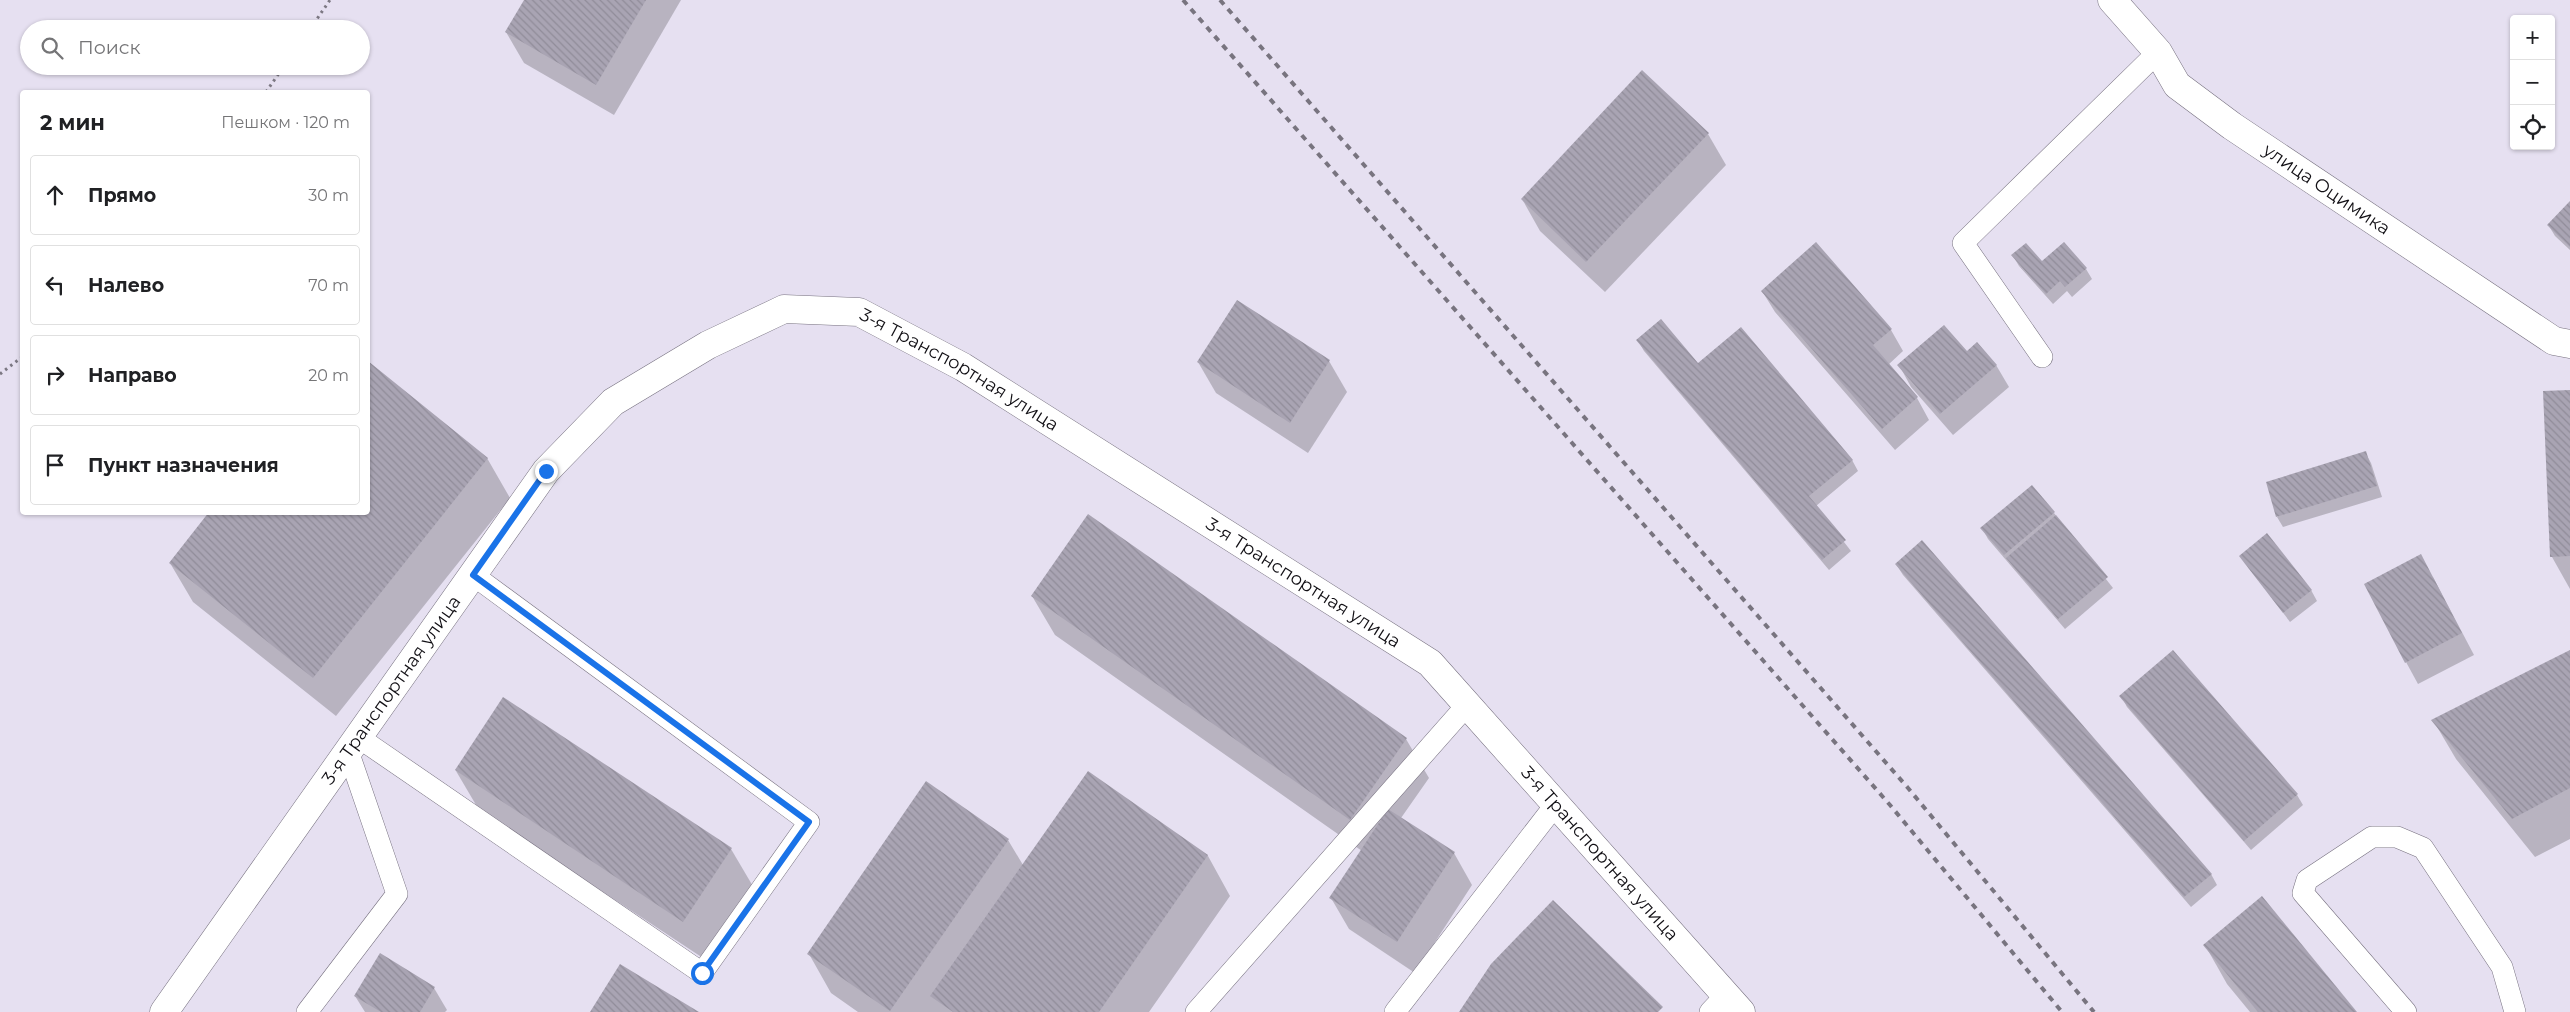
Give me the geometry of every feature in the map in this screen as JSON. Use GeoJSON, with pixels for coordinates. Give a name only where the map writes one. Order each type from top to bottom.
{"type":"FeatureCollection","features":[{"type":"Feature","properties":{"kind":"street","name":"улица Оцимика"},"geometry":{"type":"LineString","coordinates":[[2112,0],[2158,52],[2177,85],[2232,126],[2554,341],[2570,344]]}},
{"type":"Feature","properties":{"kind":"street","name":"3-я Транспортная улица"},"geometry":{"type":"LineString","coordinates":[[164,1012],[546,471],[613,402],[708,346],[784,309],[859,312],[963,367],[1430,663],[1556,804],[1726,1006]]}},
{"type":"Feature","properties":{"kind":"lane"},"geometry":{"type":"LineString","coordinates":[[2042,357],[1963,243],[2158,52]]}},
{"type":"Feature","properties":{"kind":"lane"},"geometry":{"type":"LineString","coordinates":[[353,744],[702,973],[809,822],[473,575]]}},
{"type":"Feature","properties":{"kind":"lane"},"geometry":{"type":"LineString","coordinates":[[1196,1012],[1468,705]]}},
{"type":"Feature","properties":{"kind":"lane"},"geometry":{"type":"LineString","coordinates":[[307,1012],[397,894],[353,744]]}},
{"type":"Feature","properties":{"kind":"lane"},"geometry":{"type":"LineString","coordinates":[[1395,1012],[1556,804]]}},
{"type":"Feature","properties":{"kind":"lane"},"geometry":{"type":"LineString","coordinates":[[2406,1012],[2303,892],[2307,880],[2372,837],[2397,837],[2423,848],[2502,967],[2515,1012]]}},
{"type":"Feature","properties":{"kind":"path"},"geometry":{"type":"LineString","coordinates":[[316,20],[330,0]]}},
{"type":"Feature","properties":{"kind":"path"},"geometry":{"type":"LineString","coordinates":[[267,90],[278,75]]}},
{"type":"Feature","properties":{"kind":"path"},"geometry":{"type":"LineString","coordinates":[[0,374],[20,359]]}},
{"type":"Feature","properties":{"kind":"building"},"geometry":{"type":"Polygon","coordinates":[[[524,0],[646,0],[596,85],[505,32],[524,0]]]}},
{"type":"Feature","properties":{"kind":"building"},"geometry":{"type":"Polygon","coordinates":[[[1642,70],[1709,133],[1586,262],[1521,199],[1642,70]]]}},
{"type":"Feature","properties":{"kind":"building"},"geometry":{"type":"Polygon","coordinates":[[[2570,201],[2570,247],[2547,225],[2570,201]]]}},
{"type":"Feature","properties":{"kind":"building"},"geometry":{"type":"Polygon","coordinates":[[[1816,242],[1892,329],[1873,345],[1918,397],[1882,429],[1761,291],[1816,242]]]}},
{"type":"Feature","properties":{"kind":"building"},"geometry":{"type":"Polygon","coordinates":[[[2064,242],[2087,268],[2065,287],[2060,281],[2046,294],[2011,255],[2026,243],[2042,261],[2064,242]]]}},
{"type":"Feature","properties":{"kind":"building"},"geometry":{"type":"Polygon","coordinates":[[[1237,300],[1330,360],[1290,423],[1197,362],[1237,300]]]}},
{"type":"Feature","properties":{"kind":"building"},"geometry":{"type":"Polygon","coordinates":[[[1661,319],[1698,363],[1741,327],[1853,460],[1809,496],[1846,540],[1822,560],[1636,340],[1661,319]]]}},
{"type":"Feature","properties":{"kind":"building"},"geometry":{"type":"Polygon","coordinates":[[[1944,325],[1967,351],[1977,342],[1997,365],[1940,414],[1897,365],[1944,325]]]}},
{"type":"Feature","properties":{"kind":"building"},"geometry":{"type":"Polygon","coordinates":[[[370,363],[488,458],[313,678],[169,563],[207,515],[370,515],[370,363]]]}},
{"type":"Feature","properties":{"kind":"building"},"geometry":{"type":"Polygon","coordinates":[[[2570,390],[2570,556],[2550,557],[2543,391],[2570,390]]]}},
{"type":"Feature","properties":{"kind":"building"},"geometry":{"type":"Polygon","coordinates":[[[2366,451],[2377,486],[2276,517],[2266,482],[2366,451]]]}},
{"type":"Feature","properties":{"kind":"building"},"geometry":{"type":"Polygon","coordinates":[[[2032,485],[2055,512],[2004,555],[1980,528],[2032,485]]]}},
{"type":"Feature","properties":{"kind":"building"},"geometry":{"type":"Polygon","coordinates":[[[1088,514],[1407,738],[1350,820],[1031,596],[1088,514]]]}},
{"type":"Feature","properties":{"kind":"building"},"geometry":{"type":"Polygon","coordinates":[[[2056,515],[2108,577],[2058,619],[2006,558],[2056,515]]]}},
{"type":"Feature","properties":{"kind":"building"},"geometry":{"type":"Polygon","coordinates":[[[2267,533],[2312,590],[2283,613],[2239,556],[2267,533]]]}},
{"type":"Feature","properties":{"kind":"building"},"geometry":{"type":"Polygon","coordinates":[[[1922,540],[2212,874],[2184,897],[1895,564],[1922,540]]]}},
{"type":"Feature","properties":{"kind":"building"},"geometry":{"type":"Polygon","coordinates":[[[2421,554],[2462,633],[2405,663],[2364,584],[2421,554]]]}},
{"type":"Feature","properties":{"kind":"building"},"geometry":{"type":"Polygon","coordinates":[[[2173,650],[2298,794],[2244,841],[2119,696],[2173,650]]]}},
{"type":"Feature","properties":{"kind":"building"},"geometry":{"type":"Polygon","coordinates":[[[2570,650],[2570,788],[2512,819],[2431,720],[2570,650]]]}},
{"type":"Feature","properties":{"kind":"building"},"geometry":{"type":"Polygon","coordinates":[[[503,697],[732,848],[683,922],[455,770],[503,697]]]}},
{"type":"Feature","properties":{"kind":"building"},"geometry":{"type":"Polygon","coordinates":[[[1088,771],[1208,855],[1099,1012],[953,1012],[930,996],[1088,771]]]}},
{"type":"Feature","properties":{"kind":"building"},"geometry":{"type":"Polygon","coordinates":[[[926,781],[1009,839],[890,1011],[807,954],[926,781]]]}},
{"type":"Feature","properties":{"kind":"building"},"geometry":{"type":"Polygon","coordinates":[[[1388,809],[1455,852],[1397,942],[1329,898],[1388,809]]]}},
{"type":"Feature","properties":{"kind":"building"},"geometry":{"type":"Polygon","coordinates":[[[2262,896],[2357,1012],[2258,1012],[2203,945],[2262,896]]]}},
{"type":"Feature","properties":{"kind":"building"},"geometry":{"type":"Polygon","coordinates":[[[1553,900],[1663,1007],[1658,1012],[1459,1012],[1491,964],[1553,900]]]}},
{"type":"Feature","properties":{"kind":"building"},"geometry":{"type":"Polygon","coordinates":[[[380,953],[435,987],[420,1012],[381,1012],[354,996],[380,953]]]}},
{"type":"Feature","properties":{"kind":"building"},"geometry":{"type":"Polygon","coordinates":[[[620,964],[699,1012],[590,1012],[620,964]]]}},
{"type":"Feature","properties":{"kind":"railway"},"geometry":{"type":"LineString","coordinates":[[1183,0],[1890,805],[2062,1012]]}},
{"type":"Feature","properties":{"kind":"railway"},"geometry":{"type":"LineString","coordinates":[[1220,0],[1908,788],[2094,1012]]}},
{"type":"Feature","properties":{"kind":"route"},"geometry":{"type":"LineString","coordinates":[[546,471],[473,575],[809,822],[702,973]]}}]}
